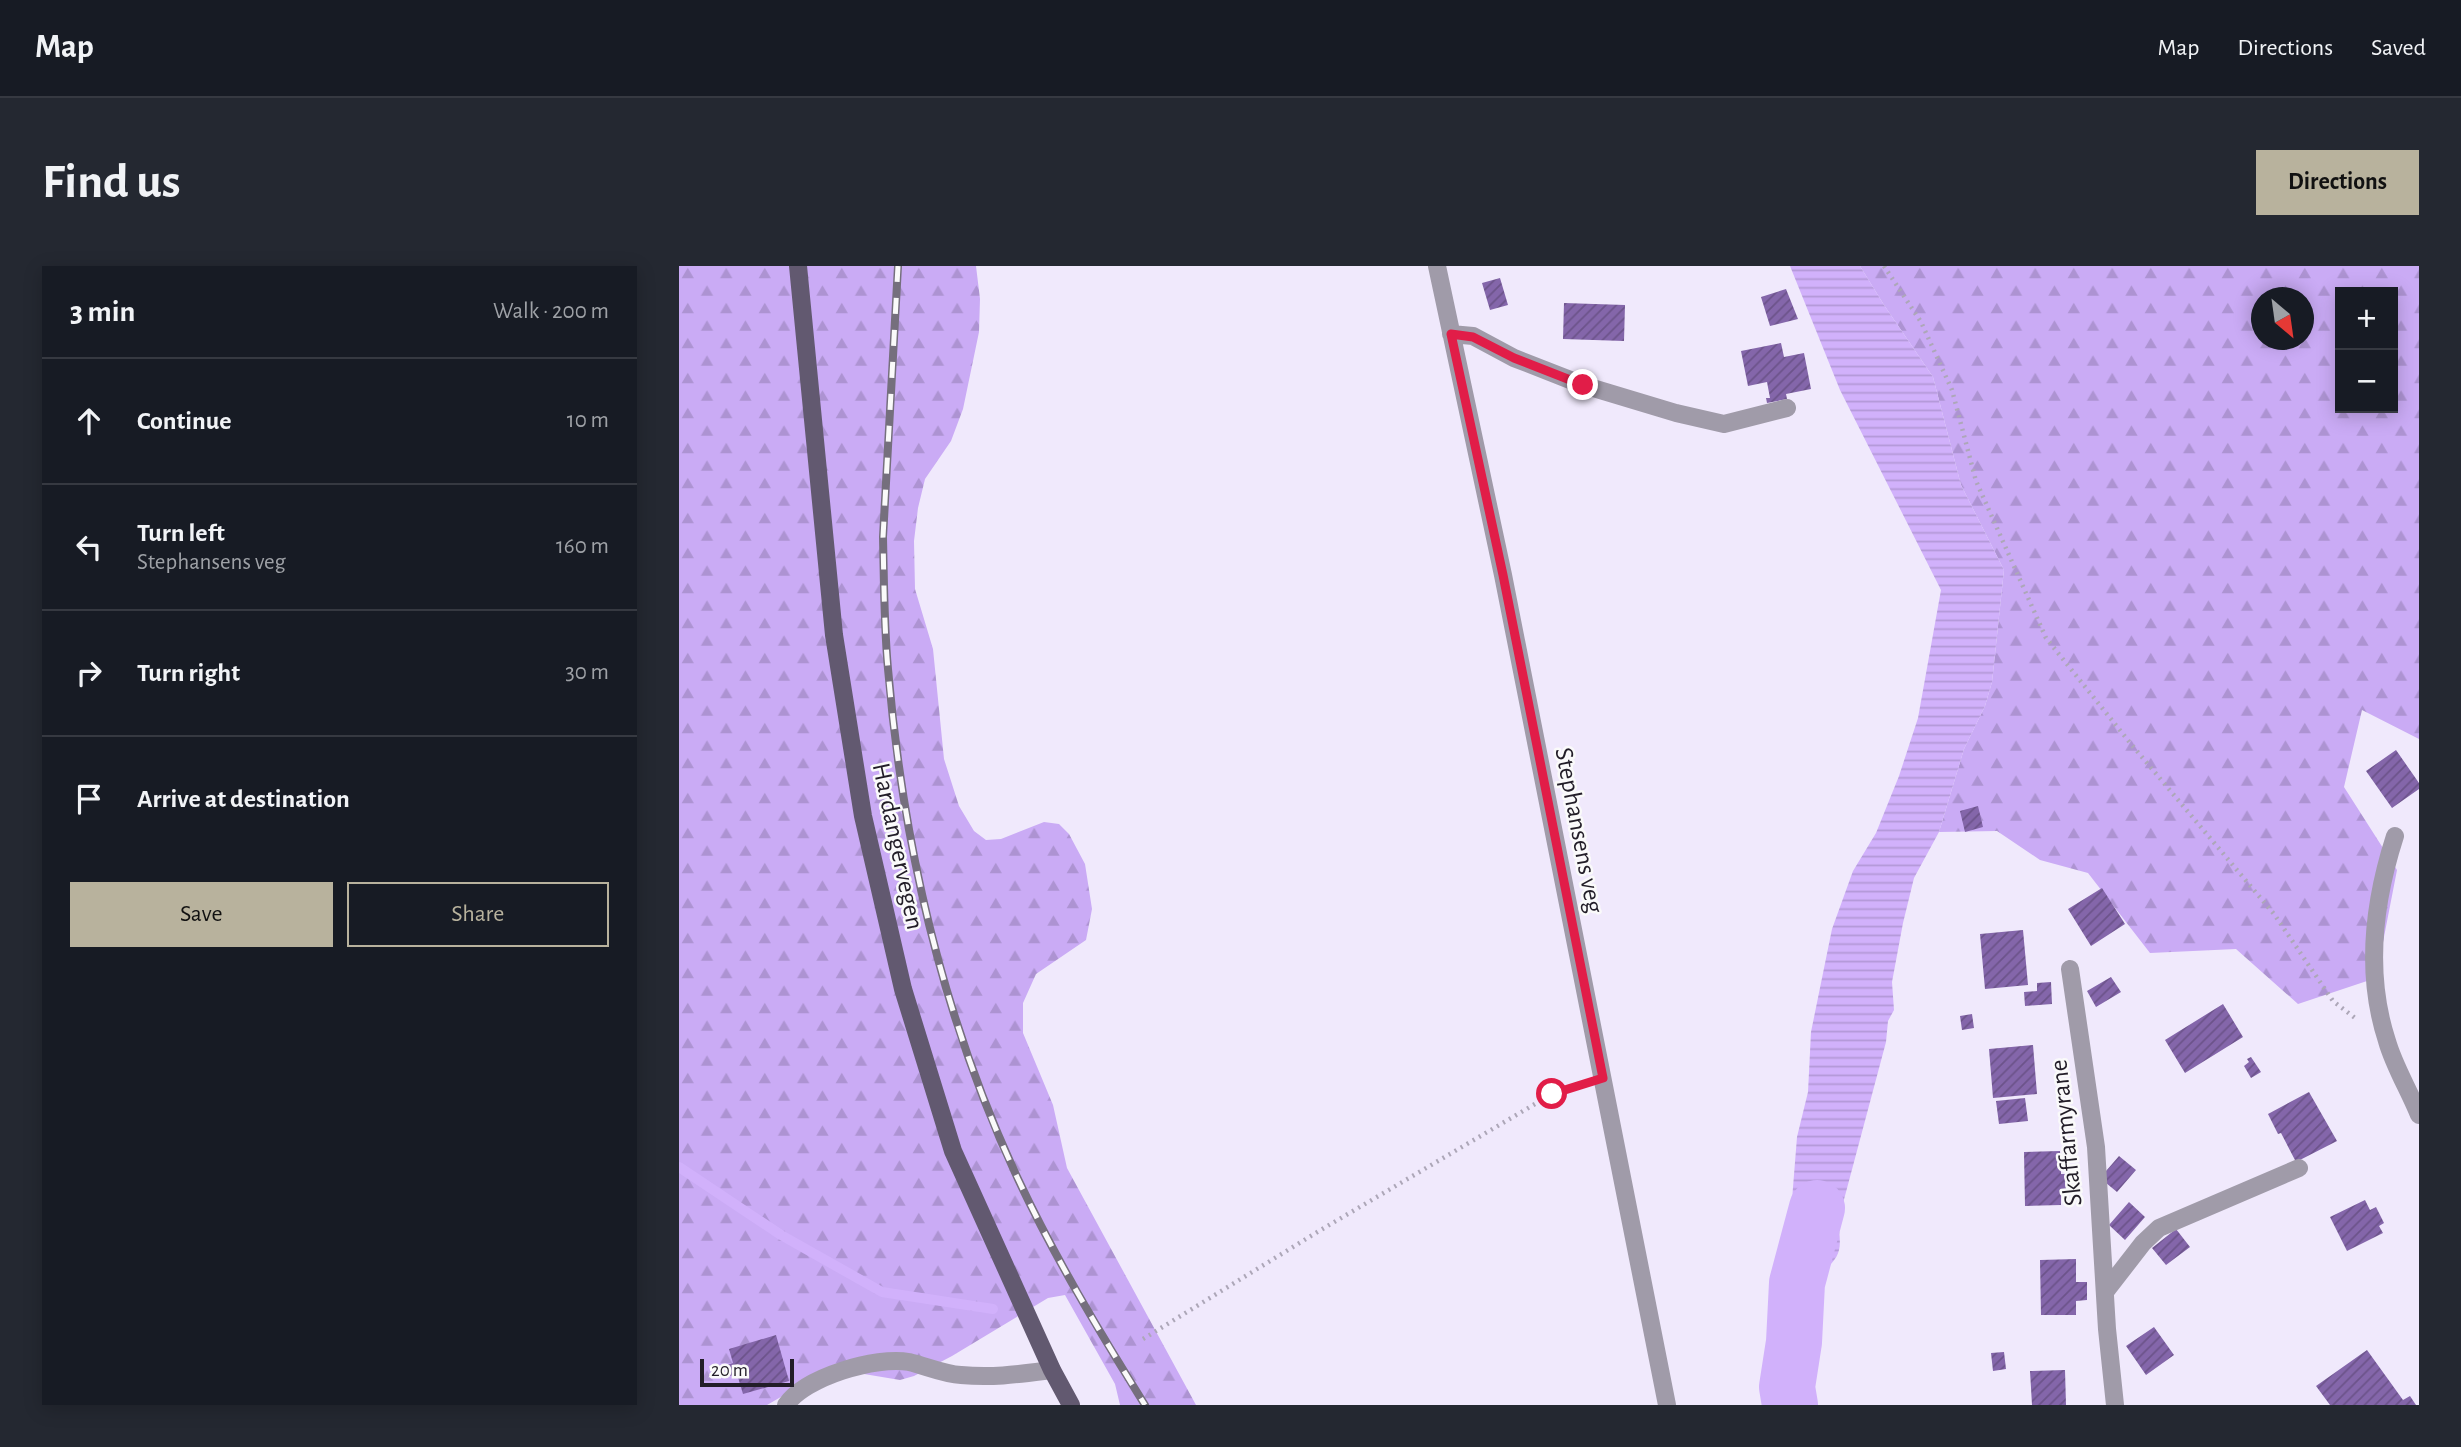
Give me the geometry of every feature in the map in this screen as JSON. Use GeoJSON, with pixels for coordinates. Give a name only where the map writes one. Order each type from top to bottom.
{"type":"FeatureCollection","features":[{"type":"Feature","properties":{"kind":"main road","name":"Hardangervegen"},"geometry":{"type":"LineString","coordinates":[[798,266],[834,635],[869,842],[903,989],[953,1151],[1052,1370],[1071,1405]]}},
{"type":"Feature","properties":{"kind":"street","name":"Stephansens veg"},"geometry":{"type":"LineString","coordinates":[[1437,266],[1503,575],[1667,1405]]}},
{"type":"Feature","properties":{"kind":"street"},"geometry":{"type":"LineString","coordinates":[[1451,334],[1473,337],[1514,358],[1583,385],[1676,413],[1724,424],[1787,408]]}},
{"type":"Feature","properties":{"kind":"street"},"geometry":{"type":"LineString","coordinates":[[2395,836],[2386,863],[2373,948],[2378,1003],[2387,1042],[2419,1115]]}},
{"type":"Feature","properties":{"kind":"street","name":"Skaffarmyrane"},"geometry":{"type":"LineString","coordinates":[[2070,969],[2097,1147],[2105,1292],[2115,1405]]}},
{"type":"Feature","properties":{"kind":"street"},"geometry":{"type":"LineString","coordinates":[[2105,1292],[2143,1243],[2159,1228],[2299,1168]]}},
{"type":"Feature","properties":{"kind":"street"},"geometry":{"type":"LineString","coordinates":[[786,1405],[792,1396],[820,1380],[880,1361],[907,1362],[957,1375],[999,1377],[1052,1370]]}},
{"type":"Feature","properties":{"kind":"path"},"geometry":{"type":"LineString","coordinates":[[1884,266],[1921,322],[1952,390],[1976,481],[2046,638],[2274,914],[2333,1001],[2387,1042]]}},
{"type":"Feature","properties":{"kind":"path"},"geometry":{"type":"LineString","coordinates":[[1143,1339],[1319,1231],[1552,1094],[1603,1078]]}},
{"type":"Feature","properties":{"kind":"green space"},"geometry":{"type":"Polygon","coordinates":[[[679,266],[976,266],[980,299],[979,332],[963,409],[951,441],[925,479],[914,541],[915,589],[933,649],[944,759],[959,806],[974,831],[986,840],[1001,839],[1044,822],[1059,824],[1069,834],[1085,864],[1092,909],[1086,940],[1036,974],[1023,1003],[1023,1033],[1053,1105],[1067,1168],[1196,1405],[1120,1405],[1115,1384],[1065,1295],[1048,1298],[952,1356],[914,1376],[900,1380],[840,1370],[812,1379],[767,1405],[679,1405],[679,266]]]}},
{"type":"Feature","properties":{"kind":"green space"},"geometry":{"type":"Polygon","coordinates":[[[1860,266],[2419,266],[2419,739],[2362,710],[2344,787],[2397,870],[2376,978],[2298,1004],[2236,949],[2150,953],[2088,873],[2040,860],[1997,831],[1939,832],[1964,749],[1985,706],[1992,682],[2004,570],[1961,485],[1933,377],[1860,266]]]}},
{"type":"Feature","properties":{"kind":"shaded area"},"geometry":{"type":"Polygon","coordinates":[[[1790,266],[1860,266],[1933,377],[1961,485],[2004,570],[1992,682],[1985,706],[1964,749],[1939,832],[1914,878],[1903,923],[1892,982],[1894,1010],[1888,1021],[1886,1042],[1838,1222],[1839,1250],[1826,1269],[1796,1281],[1789,1281],[1781,1253],[1790,1225],[1797,1137],[1808,1092],[1811,1032],[1832,929],[1853,871],[1876,833],[1918,718],[1941,590],[1840,390],[1790,266]]]}},
{"type":"Feature","properties":{"kind":"building"},"geometry":{"type":"Polygon","coordinates":[[[1500,278],[1508,305],[1490,310],[1482,283],[1500,278]]]}},
{"type":"Feature","properties":{"kind":"building"},"geometry":{"type":"Polygon","coordinates":[[[1786,289],[1798,319],[1770,326],[1761,297],[1786,289]]]}},
{"type":"Feature","properties":{"kind":"building"},"geometry":{"type":"Polygon","coordinates":[[[1564,303],[1625,305],[1624,341],[1563,339],[1564,303]]]}},
{"type":"Feature","properties":{"kind":"building"},"geometry":{"type":"Polygon","coordinates":[[[1781,343],[1784,357],[1804,353],[1811,389],[1786,394],[1787,399],[1767,403],[1766,398],[1770,398],[1767,382],[1748,386],[1741,351],[1781,343]]]}},
{"type":"Feature","properties":{"kind":"building"},"geometry":{"type":"Polygon","coordinates":[[[2396,750],[2419,783],[2419,789],[2392,808],[2366,771],[2396,750]]]}},
{"type":"Feature","properties":{"kind":"building"},"geometry":{"type":"Polygon","coordinates":[[[1978,806],[1983,827],[1965,832],[1960,811],[1978,806]]]}},
{"type":"Feature","properties":{"kind":"building"},"geometry":{"type":"Polygon","coordinates":[[[2102,888],[2125,924],[2091,946],[2068,909],[2102,888]]]}},
{"type":"Feature","properties":{"kind":"building"},"geometry":{"type":"Polygon","coordinates":[[[2023,930],[2028,985],[1985,989],[1980,934],[2023,930]]]}},
{"type":"Feature","properties":{"kind":"building"},"geometry":{"type":"Polygon","coordinates":[[[2111,977],[2121,992],[2096,1007],[2087,991],[2111,977]]]}},
{"type":"Feature","properties":{"kind":"building"},"geometry":{"type":"Polygon","coordinates":[[[2051,982],[2052,1004],[2025,1006],[2024,992],[2037,991],[2037,983],[2051,982]]]}},
{"type":"Feature","properties":{"kind":"building"},"geometry":{"type":"Polygon","coordinates":[[[2223,1004],[2243,1037],[2185,1073],[2165,1040],[2223,1004]]]}},
{"type":"Feature","properties":{"kind":"building"},"geometry":{"type":"Polygon","coordinates":[[[1972,1014],[1974,1028],[1962,1030],[1960,1016],[1972,1014]]]}},
{"type":"Feature","properties":{"kind":"building"},"geometry":{"type":"Polygon","coordinates":[[[2033,1045],[2037,1094],[1993,1098],[1989,1049],[2033,1045]]]}},
{"type":"Feature","properties":{"kind":"building"},"geometry":{"type":"Polygon","coordinates":[[[2251,1057],[2261,1072],[2251,1078],[2244,1066],[2251,1057]]]}},
{"type":"Feature","properties":{"kind":"building"},"geometry":{"type":"Polygon","coordinates":[[[2309,1092],[2337,1141],[2296,1162],[2268,1114],[2309,1092]]]}},
{"type":"Feature","properties":{"kind":"building"},"geometry":{"type":"Polygon","coordinates":[[[2025,1098],[2028,1121],[1999,1124],[1996,1101],[2025,1098]]]}},
{"type":"Feature","properties":{"kind":"building"},"geometry":{"type":"Polygon","coordinates":[[[2060,1151],[2061,1174],[2065,1174],[2066,1192],[2061,1192],[2061,1205],[2025,1206],[2024,1152],[2060,1151]]]}},
{"type":"Feature","properties":{"kind":"building"},"geometry":{"type":"Polygon","coordinates":[[[2119,1156],[2136,1170],[2117,1192],[2100,1178],[2119,1156]]]}},
{"type":"Feature","properties":{"kind":"building"},"geometry":{"type":"Polygon","coordinates":[[[2365,1200],[2370,1210],[2376,1207],[2384,1223],[2379,1226],[2383,1233],[2347,1251],[2330,1217],[2365,1200]]]}},
{"type":"Feature","properties":{"kind":"building"},"geometry":{"type":"Polygon","coordinates":[[[2129,1202],[2145,1217],[2125,1240],[2109,1225],[2129,1202]]]}},
{"type":"Feature","properties":{"kind":"building"},"geometry":{"type":"Polygon","coordinates":[[[2176,1229],[2190,1247],[2166,1265],[2152,1248],[2176,1229]]]}},
{"type":"Feature","properties":{"kind":"building"},"geometry":{"type":"Polygon","coordinates":[[[2076,1259],[2076,1282],[2087,1282],[2087,1300],[2076,1301],[2076,1315],[2041,1315],[2040,1260],[2076,1259]]]}},
{"type":"Feature","properties":{"kind":"building"},"geometry":{"type":"Polygon","coordinates":[[[2154,1327],[2174,1355],[2146,1375],[2126,1346],[2154,1327]]]}},
{"type":"Feature","properties":{"kind":"building"},"geometry":{"type":"Polygon","coordinates":[[[776,1335],[789,1381],[743,1394],[737,1374],[730,1376],[727,1365],[733,1363],[729,1349],[776,1335]]]}},
{"type":"Feature","properties":{"kind":"building"},"geometry":{"type":"Polygon","coordinates":[[[2367,1350],[2403,1400],[2410,1396],[2416,1405],[2330,1405],[2316,1386],[2367,1350]]]}},
{"type":"Feature","properties":{"kind":"building"},"geometry":{"type":"Polygon","coordinates":[[[2004,1352],[2006,1369],[1993,1371],[1991,1353],[2004,1352]]]}},
{"type":"Feature","properties":{"kind":"building"},"geometry":{"type":"Polygon","coordinates":[[[2065,1370],[2066,1405],[2032,1405],[2030,1371],[2065,1370]]]}},
{"type":"Feature","properties":{"kind":"waterway"},"geometry":{"type":"LineString","coordinates":[[679,1167],[781,1235],[882,1292],[993,1309]]}},
{"type":"Feature","properties":{"kind":"waterway"},"geometry":{"type":"LineString","coordinates":[[1790,1405],[1787,1387],[1794,1342],[1797,1283],[1817,1208]]}},
{"type":"Feature","properties":{"kind":"railway"},"geometry":{"type":"LineString","coordinates":[[898,266],[883,537],[884,603],[895,735],[916,866],[948,994],[991,1118],[1062,1266],[1145,1405]]}},
{"type":"Feature","properties":{"kind":"route"},"geometry":{"type":"LineString","coordinates":[[1552,1094],[1603,1078],[1503,575],[1451,334],[1473,337],[1514,358],[1583,385]]}}]}
